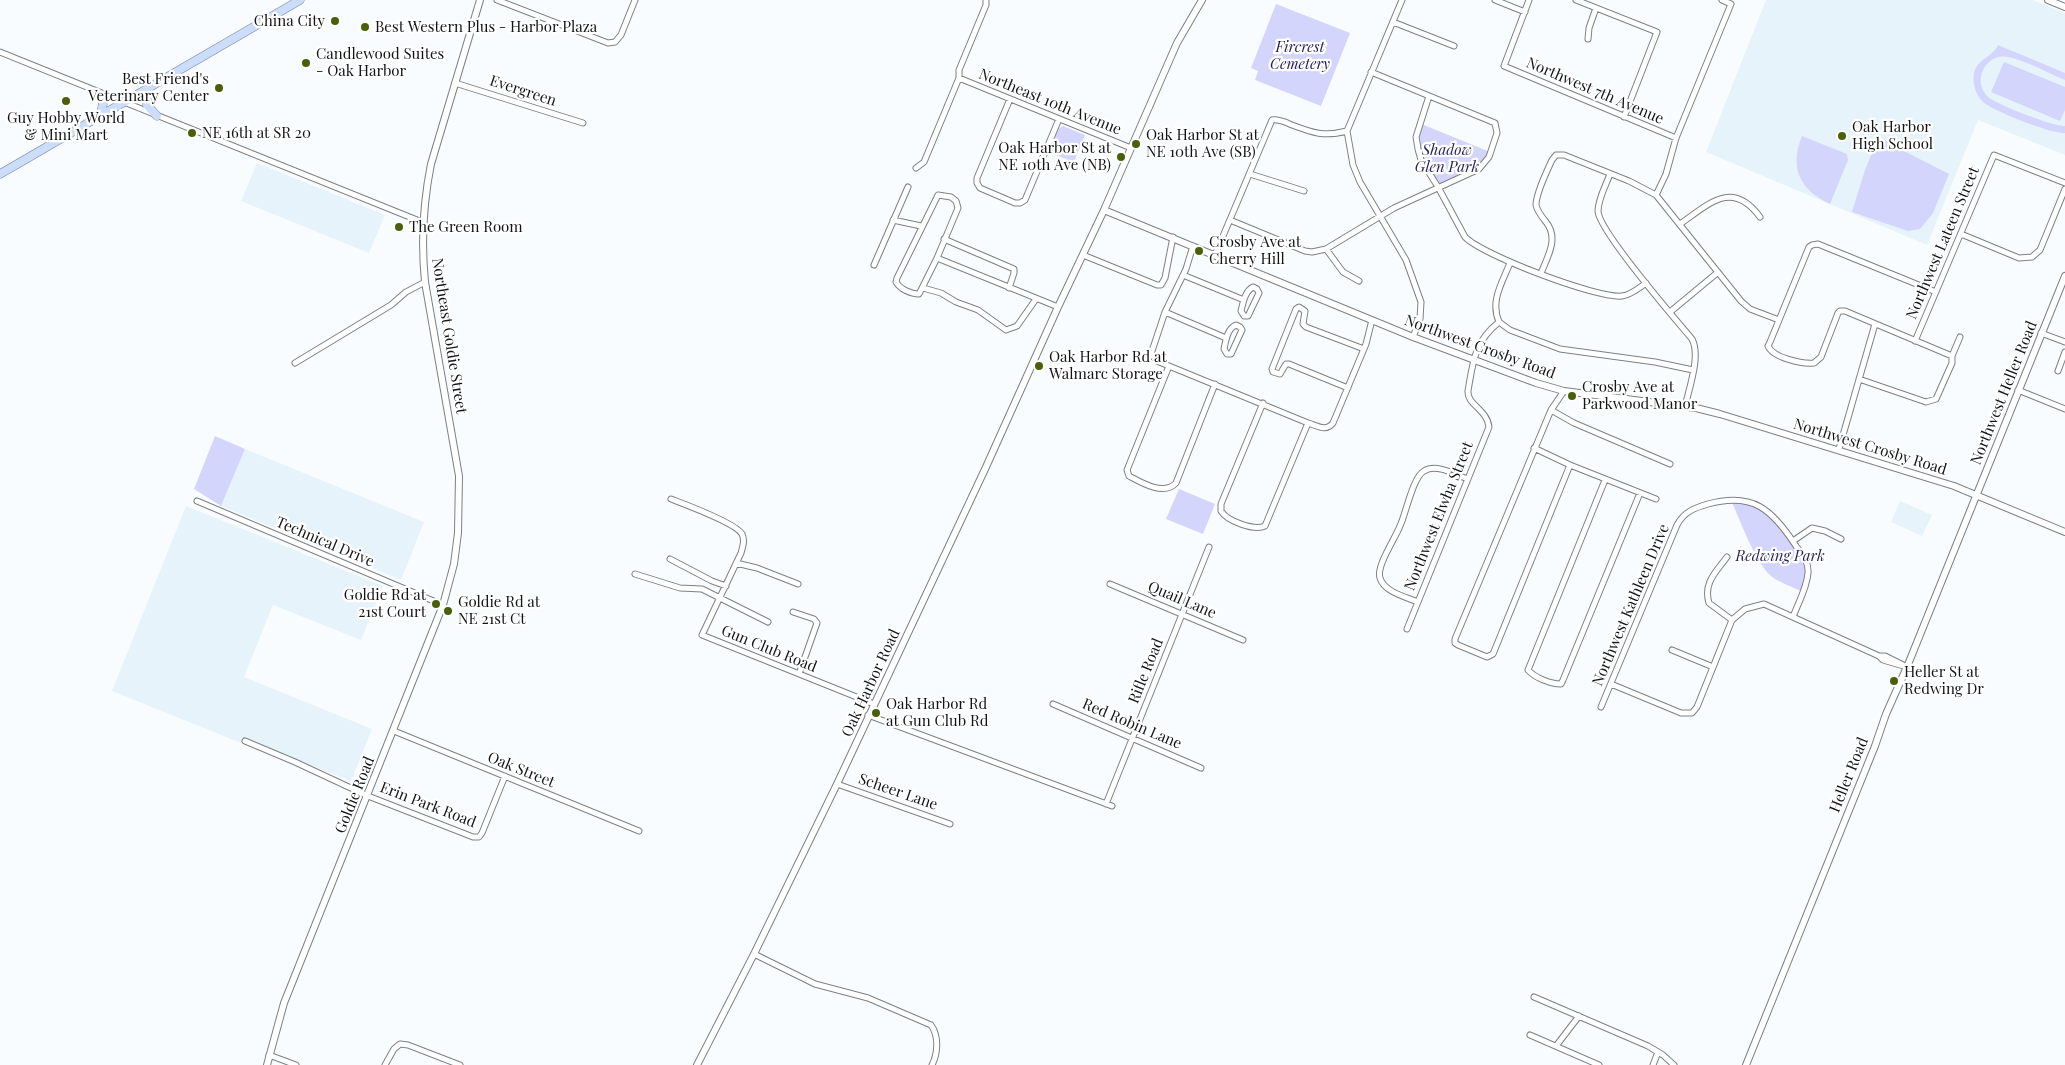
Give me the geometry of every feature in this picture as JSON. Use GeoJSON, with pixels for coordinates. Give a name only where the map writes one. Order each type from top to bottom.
{"type":"FeatureCollection","features":[{"type":"Feature","properties":{"kind":"main road"},"geometry":{"type":"LineString","coordinates":[[0,174],[300,0]]}},
{"type":"Feature","properties":{"kind":"main road"},"geometry":{"type":"LineString","coordinates":[[149,87],[147,105],[157,116]]}},
{"type":"Feature","properties":{"kind":"main road"},"geometry":{"type":"LineString","coordinates":[[99,93],[103,104],[100,116]]}},
{"type":"Feature","properties":{"kind":"street","name":"Northeast Goldie Street"},"geometry":{"type":"LineString","coordinates":[[458,533],[459,476],[425,282],[422,255],[422,222],[425,192],[431,164],[480,0]]}},
{"type":"Feature","properties":{"kind":"street"},"geometry":{"type":"LineString","coordinates":[[497,0],[608,43],[615,42],[621,35],[635,0]]}},
{"type":"Feature","properties":{"kind":"street"},"geometry":{"type":"LineString","coordinates":[[916,168],[924,162],[959,78],[959,70],[986,5],[986,0]]}},
{"type":"Feature","properties":{"kind":"street","name":"Oak Harbor Road"},"geometry":{"type":"LineString","coordinates":[[697,1065],[754,954],[837,784],[986,468],[1104,210],[1177,43],[1202,0]]}},
{"type":"Feature","properties":{"kind":"street"},"geometry":{"type":"LineString","coordinates":[[1402,0],[1347,131],[1354,165],[1360,182],[1406,260],[1421,302],[1420,320],[1413,337]]}},
{"type":"Feature","properties":{"kind":"street"},"geometry":{"type":"LineString","coordinates":[[1495,0],[1524,12],[1529,0]]}},
{"type":"Feature","properties":{"kind":"street"},"geometry":{"type":"LineString","coordinates":[[1576,0],[1657,32],[1624,117]]}},
{"type":"Feature","properties":{"kind":"street"},"geometry":{"type":"LineString","coordinates":[[1656,196],[1666,174],[1676,138],[1731,4],[1722,0]]}},
{"type":"Feature","properties":{"kind":"street"},"geometry":{"type":"LineString","coordinates":[[2048,0],[2065,7]]}},
{"type":"Feature","properties":{"kind":"street"},"geometry":{"type":"LineString","coordinates":[[1588,39],[1589,28],[1596,8]]}},
{"type":"Feature","properties":{"kind":"street","name":"Northwest 7th Avenue"},"geometry":{"type":"LineString","coordinates":[[1524,12],[1504,66],[1676,138]]}},
{"type":"Feature","properties":{"kind":"street"},"geometry":{"type":"LineString","coordinates":[[1393,22],[1454,46]]}},
{"type":"Feature","properties":{"kind":"street"},"geometry":{"type":"LineString","coordinates":[[0,52],[422,222]]}},
{"type":"Feature","properties":{"kind":"street"},"geometry":{"type":"LineString","coordinates":[[1230,220],[1305,251],[1318,252],[1379,216],[1480,169],[1489,157],[1497,127],[1495,123],[1371,72]]}},
{"type":"Feature","properties":{"kind":"street","name":"Northeast 10th Avenue"},"geometry":{"type":"LineString","coordinates":[[959,78],[1131,148]]}},
{"type":"Feature","properties":{"kind":"street","name":"Evergreen"},"geometry":{"type":"LineString","coordinates":[[455,83],[582,123]]}},
{"type":"Feature","properties":{"kind":"street"},"geometry":{"type":"LineString","coordinates":[[1429,96],[1416,137],[1421,160],[1465,237],[1479,248],[1510,263],[1568,284],[1613,296],[1625,295],[1646,284]]}},
{"type":"Feature","properties":{"kind":"street"},"geometry":{"type":"LineString","coordinates":[[1010,99],[977,178],[977,183],[980,188],[1015,203],[1025,200],[1059,119]]}},
{"type":"Feature","properties":{"kind":"street"},"geometry":{"type":"LineString","coordinates":[[1215,255],[1272,120],[1280,120],[1313,133],[1327,135],[1347,131]]}},
{"type":"Feature","properties":{"kind":"street","name":"Northwest Lateen Street"},"geometry":{"type":"LineString","coordinates":[[1915,341],[1994,154],[2065,183]]}},
{"type":"Feature","properties":{"kind":"street"},"geometry":{"type":"LineString","coordinates":[[1541,273],[1551,248],[1553,233],[1538,212],[1536,205],[1554,157],[1564,155],[1629,180],[1656,196],[1717,273],[1746,306],[1779,320]]}},
{"type":"Feature","properties":{"kind":"street"},"geometry":{"type":"LineString","coordinates":[[1250,174],[1304,191]]}},
{"type":"Feature","properties":{"kind":"street"},"geometry":{"type":"LineString","coordinates":[[1610,174],[1599,205],[1599,216],[1603,226],[1646,284],[1696,345],[1696,358],[1685,407]]}},
{"type":"Feature","properties":{"kind":"street"},"geometry":{"type":"LineString","coordinates":[[874,265],[908,187]]}},
{"type":"Feature","properties":{"kind":"street"},"geometry":{"type":"LineString","coordinates":[[1961,234],[2019,258],[2032,257],[2040,250],[2065,189]]}},
{"type":"Feature","properties":{"kind":"street"},"geometry":{"type":"LineString","coordinates":[[938,195],[951,197],[956,201],[958,208],[937,258],[921,293],[914,294],[898,286],[896,282],[922,226],[938,195]]}},
{"type":"Feature","properties":{"kind":"street"},"geometry":{"type":"LineString","coordinates":[[1680,224],[1715,199],[1727,197],[1748,203],[1760,217]]}},
{"type":"Feature","properties":{"kind":"street","name":"Northwest Crosby Road"},"geometry":{"type":"LineString","coordinates":[[1104,210],[1413,337],[1536,384],[1564,391],[1685,407],[1720,414],[1839,449],[1976,494],[2065,532]]}},
{"type":"Feature","properties":{"kind":"street"},"geometry":{"type":"LineString","coordinates":[[893,220],[922,226]]}},
{"type":"Feature","properties":{"kind":"street"},"geometry":{"type":"LineString","coordinates":[[1083,255],[1156,285],[1161,285],[1166,278],[1173,237]]}},
{"type":"Feature","properties":{"kind":"street"},"geometry":{"type":"LineString","coordinates":[[944,239],[1014,269],[1009,288]]}},
{"type":"Feature","properties":{"kind":"street"},"geometry":{"type":"LineString","coordinates":[[1936,292],[1815,244],[1807,250],[1770,342],[1769,349],[1778,355],[1814,364],[1821,358],[1840,311],[1845,311],[1952,356]]}},
{"type":"Feature","properties":{"kind":"street"},"geometry":{"type":"LineString","coordinates":[[1193,246],[1183,275],[1165,312],[1151,354],[1156,361],[1263,403],[1308,423],[1329,428],[1333,423],[1364,350],[1372,320]]}},
{"type":"Feature","properties":{"kind":"street"},"geometry":{"type":"LineString","coordinates":[[1326,249],[1343,272],[1359,281]]}},
{"type":"Feature","properties":{"kind":"street"},"geometry":{"type":"LineString","coordinates":[[937,258],[1058,307]]}},
{"type":"Feature","properties":{"kind":"street"},"geometry":{"type":"LineString","coordinates":[[1510,263],[1496,298],[1495,314],[1499,322],[1510,330],[1560,349],[1654,362],[1693,370]]}},
{"type":"Feature","properties":{"kind":"street"},"geometry":{"type":"LineString","coordinates":[[1670,312],[1717,273]]}},
{"type":"Feature","properties":{"kind":"street"},"geometry":{"type":"LineString","coordinates":[[1183,275],[1244,300]]}},
{"type":"Feature","properties":{"kind":"street","name":"Northwest Heller Road"},"geometry":{"type":"LineString","coordinates":[[1976,494],[2065,276]]}},
{"type":"Feature","properties":{"kind":"street"},"geometry":{"type":"LineString","coordinates":[[295,363],[384,309],[406,292],[425,282]]}},
{"type":"Feature","properties":{"kind":"street"},"geometry":{"type":"LineString","coordinates":[[923,288],[942,293],[953,300],[978,310],[1006,330],[1017,326],[1036,299]]}},
{"type":"Feature","properties":{"kind":"street"},"geometry":{"type":"LineString","coordinates":[[1250,289],[1257,289],[1258,293],[1251,313],[1248,316],[1241,314],[1244,300],[1250,289]]}},
{"type":"Feature","properties":{"kind":"street"},"geometry":{"type":"LineString","coordinates":[[1348,388],[1289,364],[1286,364],[1280,374],[1273,372],[1272,369],[1296,309],[1299,307],[1305,311],[1303,324],[1306,327],[1364,350]]}},
{"type":"Feature","properties":{"kind":"street"},"geometry":{"type":"LineString","coordinates":[[1165,312],[1226,338]]}},
{"type":"Feature","properties":{"kind":"street"},"geometry":{"type":"LineString","coordinates":[[1473,360],[1479,343],[1499,322]]}},
{"type":"Feature","properties":{"kind":"street"},"geometry":{"type":"LineString","coordinates":[[1839,449],[1875,324]]}},
{"type":"Feature","properties":{"kind":"street"},"geometry":{"type":"LineString","coordinates":[[1234,326],[1241,328],[1234,351],[1231,354],[1227,354],[1224,351],[1226,338],[1234,326]]}},
{"type":"Feature","properties":{"kind":"street"},"geometry":{"type":"LineString","coordinates":[[2042,333],[2065,342]]}},
{"type":"Feature","properties":{"kind":"street"},"geometry":{"type":"LineString","coordinates":[[1859,379],[1931,402],[1936,399],[1952,363],[1952,356],[1960,337]]}},
{"type":"Feature","properties":{"kind":"street"},"geometry":{"type":"LineString","coordinates":[[2058,371],[2065,352]]}},
{"type":"Feature","properties":{"kind":"street","name":"Northwest Elwha Street"},"geometry":{"type":"LineString","coordinates":[[1407,629],[1489,427],[1484,413],[1468,395],[1473,360]]}},
{"type":"Feature","properties":{"kind":"street"},"geometry":{"type":"LineString","coordinates":[[1169,366],[1127,470],[1127,473],[1134,479],[1161,490],[1172,487],[1176,483],[1214,384]]}},
{"type":"Feature","properties":{"kind":"street"},"geometry":{"type":"LineString","coordinates":[[2018,390],[2065,410]]}},
{"type":"Feature","properties":{"kind":"street"},"geometry":{"type":"LineString","coordinates":[[1564,391],[1551,410],[1534,448],[1455,639],[1455,643],[1458,645],[1487,657],[1493,654],[1570,466]]}},
{"type":"Feature","properties":{"kind":"street"},"geometry":{"type":"LineString","coordinates":[[1263,403],[1221,504],[1221,511],[1226,517],[1254,528],[1265,526],[1308,423]]}},
{"type":"Feature","properties":{"kind":"street"},"geometry":{"type":"LineString","coordinates":[[1551,410],[1574,423],[1670,464]]}},
{"type":"Feature","properties":{"kind":"street"},"geometry":{"type":"LineString","coordinates":[[1534,448],[1570,466],[1656,499]]}},
{"type":"Feature","properties":{"kind":"street"},"geometry":{"type":"LineString","coordinates":[[1418,602],[1392,591],[1382,583],[1379,574],[1381,562],[1392,546],[1408,507],[1414,485],[1422,472],[1426,469],[1438,468],[1468,479]]}},
{"type":"Feature","properties":{"kind":"street"},"geometry":{"type":"LineString","coordinates":[[1605,480],[1528,670],[1550,682],[1561,684],[1563,680],[1640,493]]}},
{"type":"Feature","properties":{"kind":"street","name":"Heller Road"},"geometry":{"type":"LineString","coordinates":[[1746,1065],[1976,494]]}},
{"type":"Feature","properties":{"kind":"street","name":"Gun Club Road"},"geometry":{"type":"LineString","coordinates":[[671,499],[701,510],[736,528],[741,532],[744,543],[702,636],[874,704]]}},
{"type":"Feature","properties":{"kind":"street","name":"Northwest Kathleen Drive"},"geometry":{"type":"LineString","coordinates":[[1601,707],[1677,525],[1687,512],[1704,505],[1732,499],[1752,502],[1771,514],[1807,562],[1807,583],[1793,617]]}},
{"type":"Feature","properties":{"kind":"street","name":"Technical Drive"},"geometry":{"type":"LineString","coordinates":[[197,501],[443,605]]}},
{"type":"Feature","properties":{"kind":"street"},"geometry":{"type":"LineString","coordinates":[[1793,541],[1812,528],[1825,531],[1841,539]]}},
{"type":"Feature","properties":{"kind":"street","name":"Goldie Road"},"geometry":{"type":"LineString","coordinates":[[267,1065],[284,1003],[394,732],[443,605],[454,564],[458,533]]}},
{"type":"Feature","properties":{"kind":"street","name":"Rifle Road"},"geometry":{"type":"LineString","coordinates":[[868,716],[1109,805],[1133,738],[1209,547]]}},
{"type":"Feature","properties":{"kind":"street"},"geometry":{"type":"LineString","coordinates":[[1727,557],[1709,582],[1707,596],[1709,603],[1732,620]]}},
{"type":"Feature","properties":{"kind":"street"},"geometry":{"type":"LineString","coordinates":[[670,559],[712,582],[726,586]]}},
{"type":"Feature","properties":{"kind":"street"},"geometry":{"type":"LineString","coordinates":[[736,563],[757,568],[798,584]]}},
{"type":"Feature","properties":{"kind":"street"},"geometry":{"type":"LineString","coordinates":[[635,574],[680,588],[702,589],[768,622]]}},
{"type":"Feature","properties":{"kind":"street","name":"Quail Lane"},"geometry":{"type":"LineString","coordinates":[[1110,584],[1243,640]]}},
{"type":"Feature","properties":{"kind":"street"},"geometry":{"type":"LineString","coordinates":[[1611,684],[1687,714],[1694,712],[1732,620],[1745,609],[1764,604],[1821,632],[1879,656],[1883,660],[1907,667]]}},
{"type":"Feature","properties":{"kind":"street"},"geometry":{"type":"LineString","coordinates":[[793,612],[814,619],[817,623],[799,674]]}},
{"type":"Feature","properties":{"kind":"street"},"geometry":{"type":"LineString","coordinates":[[1672,650],[1713,667]]}},
{"type":"Feature","properties":{"kind":"street","name":"Red Robin Lane"},"geometry":{"type":"LineString","coordinates":[[1053,704],[1201,768]]}},
{"type":"Feature","properties":{"kind":"street","name":"Oak Street"},"geometry":{"type":"LineString","coordinates":[[394,732],[639,831]]}},
{"type":"Feature","properties":{"kind":"street","name":"Erin Park Road"},"geometry":{"type":"LineString","coordinates":[[245,741],[368,796],[473,837],[479,837],[504,776]]}},
{"type":"Feature","properties":{"kind":"street","name":"Scheer Lane"},"geometry":{"type":"LineString","coordinates":[[837,784],[950,824]]}},
{"type":"Feature","properties":{"kind":"street"},"geometry":{"type":"LineString","coordinates":[[754,954],[815,984],[868,998],[931,1025],[937,1038],[932,1065]]}},
{"type":"Feature","properties":{"kind":"street"},"geometry":{"type":"LineString","coordinates":[[1534,997],[1658,1052],[1674,1065]]}},
{"type":"Feature","properties":{"kind":"street"},"geometry":{"type":"LineString","coordinates":[[1556,1046],[1579,1016]]}},
{"type":"Feature","properties":{"kind":"street"},"geometry":{"type":"LineString","coordinates":[[1530,1035],[1599,1065]]}},
{"type":"Feature","properties":{"kind":"street"},"geometry":{"type":"LineString","coordinates":[[385,1065],[394,1049],[400,1044],[408,1045],[460,1065]]}},
{"type":"Feature","properties":{"kind":"street"},"geometry":{"type":"LineString","coordinates":[[1653,1065],[1658,1052]]}},
{"type":"Feature","properties":{"kind":"street"},"geometry":{"type":"LineString","coordinates":[[269,1055],[296,1065]]}},
{"type":"Feature","properties":{"kind":"shaded area","name":"Oak Harbor High School"},"geometry":{"type":"Polygon","coordinates":[[[1766,0],[2033,0],[2065,13],[2065,155],[1978,120],[1927,245],[1706,152],[1766,0]]]}},
{"type":"Feature","properties":{"kind":"shaded area"},"geometry":{"type":"Polygon","coordinates":[[[257,163],[385,215],[369,253],[241,201],[257,163]]]}},
{"type":"Feature","properties":{"kind":"shaded area"},"geometry":{"type":"Polygon","coordinates":[[[245,449],[424,522],[401,580],[221,506],[245,449]]]}},
{"type":"Feature","properties":{"kind":"shaded area"},"geometry":{"type":"Polygon","coordinates":[[[1900,501],[1932,515],[1922,536],[1891,522],[1900,501]]]}},
{"type":"Feature","properties":{"kind":"shaded area"},"geometry":{"type":"Polygon","coordinates":[[[186,506],[383,586],[361,640],[273,605],[244,677],[372,729],[351,781],[243,738],[241,743],[112,691],[186,506]]]}},
{"type":"Feature","properties":{"kind":"green space","name":"Fircrest Cemetery"},"geometry":{"type":"Polygon","coordinates":[[[1276,4],[1350,33],[1321,106],[1255,80],[1258,71],[1251,68],[1276,4]]]}},
{"type":"Feature","properties":{"kind":"green space"},"geometry":{"type":"Polygon","coordinates":[[[1998,45],[2065,73],[2065,80],[2022,61],[2000,57],[1988,63],[1981,76],[1983,90],[1987,96],[2025,114],[2049,123],[2065,126],[2065,133],[2048,130],[2022,121],[1998,111],[1983,102],[1974,85],[1974,73],[1979,64],[1998,45]]]}},
{"type":"Feature","properties":{"kind":"green space"},"geometry":{"type":"Polygon","coordinates":[[[2004,62],[2065,87],[2065,110],[2060,121],[1991,92],[2004,62]]]}},
{"type":"Feature","properties":{"kind":"green space","name":"Shadow Glen Park"},"geometry":{"type":"Polygon","coordinates":[[[1419,123],[1490,152],[1479,169],[1438,187],[1425,164],[1419,148],[1419,123]]]}},
{"type":"Feature","properties":{"kind":"green space"},"geometry":{"type":"Polygon","coordinates":[[[1063,126],[1085,135],[1074,162],[1048,152],[1057,129],[1063,126]]]}},
{"type":"Feature","properties":{"kind":"green space"},"geometry":{"type":"Polygon","coordinates":[[[1802,136],[1847,154],[1848,160],[1830,204],[1811,192],[1800,177],[1797,168],[1797,158],[1802,136]]]}},
{"type":"Feature","properties":{"kind":"green space"},"geometry":{"type":"Polygon","coordinates":[[[1884,140],[1901,147],[1900,149],[1949,174],[1933,213],[1920,229],[1908,231],[1852,212],[1865,170],[1876,143],[1884,140]]]}},
{"type":"Feature","properties":{"kind":"green space"},"geometry":{"type":"Polygon","coordinates":[[[215,436],[245,449],[221,506],[194,489],[215,436]]]}},
{"type":"Feature","properties":{"kind":"green space"},"geometry":{"type":"Polygon","coordinates":[[[1179,489],[1215,504],[1203,534],[1166,519],[1179,489]]]}},
{"type":"Feature","properties":{"kind":"green space","name":"Redwing Park"},"geometry":{"type":"Polygon","coordinates":[[[1731,500],[1742,500],[1771,514],[1807,562],[1809,572],[1803,592],[1782,583],[1765,570],[1748,540],[1731,500]]]}},
{"type":"Feature","properties":{"kind":"place","name":"China City"},"geometry":{"type":"Point","coordinates":[335,21]}},
{"type":"Feature","properties":{"kind":"place","name":"Best Western Plus - Harbor Plaza"},"geometry":{"type":"Point","coordinates":[365,27]}},
{"type":"Feature","properties":{"kind":"place","name":"Candlewood Suites - Oak Harbor"},"geometry":{"type":"Point","coordinates":[306,63]}},
{"type":"Feature","properties":{"kind":"place","name":"Best Friend's Veterinary Center"},"geometry":{"type":"Point","coordinates":[219,88]}},
{"type":"Feature","properties":{"kind":"place","name":"Guy Hobby World & Mini Mart"},"geometry":{"type":"Point","coordinates":[66,101]}},
{"type":"Feature","properties":{"kind":"place","name":"NE 16th at SR 20"},"geometry":{"type":"Point","coordinates":[192,133]}},
{"type":"Feature","properties":{"kind":"place","name":"Oak Harbor High School"},"geometry":{"type":"Point","coordinates":[1842,136]}},
{"type":"Feature","properties":{"kind":"place","name":"Oak Harbor St at NE 10th Ave (SB)"},"geometry":{"type":"Point","coordinates":[1136,144]}},
{"type":"Feature","properties":{"kind":"place","name":"Oak Harbor St at NE 10th Ave (NB)"},"geometry":{"type":"Point","coordinates":[1121,157]}},
{"type":"Feature","properties":{"kind":"place","name":"The Green Room"},"geometry":{"type":"Point","coordinates":[399,227]}},
{"type":"Feature","properties":{"kind":"place","name":"Crosby Ave at Cherry Hill"},"geometry":{"type":"Point","coordinates":[1199,251]}},
{"type":"Feature","properties":{"kind":"place","name":"Oak Harbor Rd at Walmarc Storage"},"geometry":{"type":"Point","coordinates":[1039,366]}},
{"type":"Feature","properties":{"kind":"place","name":"Crosby Ave at Parkwood Manor"},"geometry":{"type":"Point","coordinates":[1572,396]}},
{"type":"Feature","properties":{"kind":"place","name":"Goldie Rd at 21st Court"},"geometry":{"type":"Point","coordinates":[436,604]}},
{"type":"Feature","properties":{"kind":"place","name":"Goldie Rd at NE 21st Ct"},"geometry":{"type":"Point","coordinates":[448,611]}},
{"type":"Feature","properties":{"kind":"place","name":"Heller St at Redwing Dr"},"geometry":{"type":"Point","coordinates":[1894,681]}},
{"type":"Feature","properties":{"kind":"place","name":"Oak Harbor Rd at Gun Club Rd"},"geometry":{"type":"Point","coordinates":[876,713]}}]}
